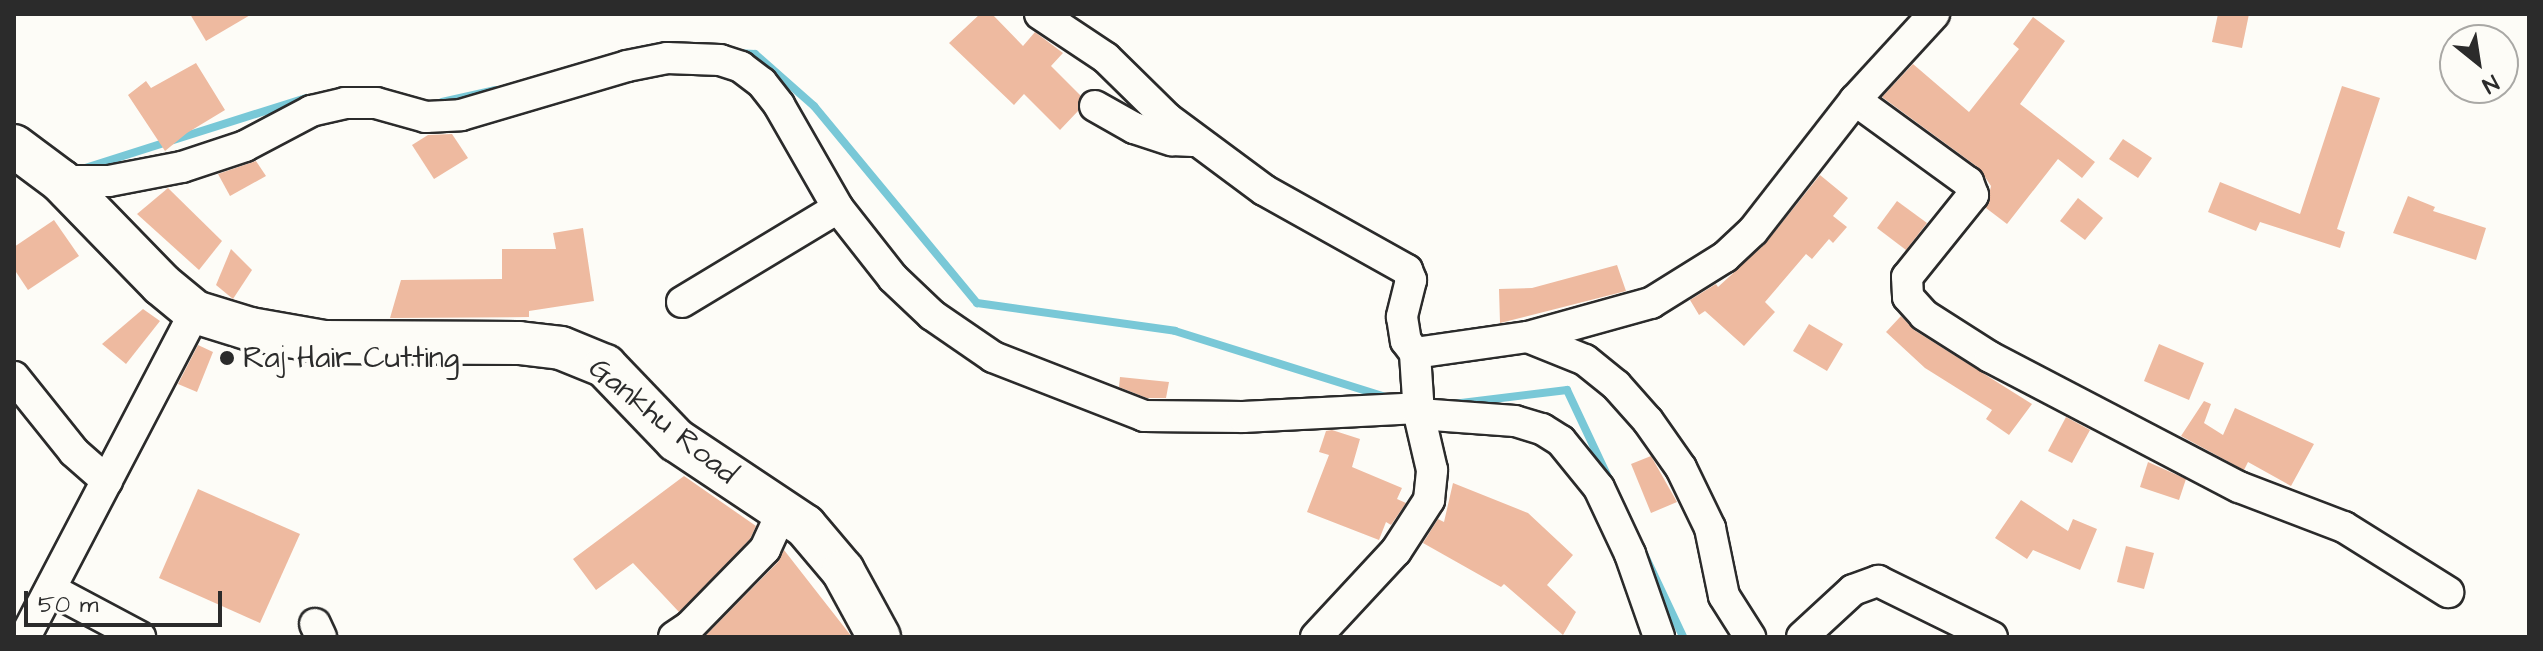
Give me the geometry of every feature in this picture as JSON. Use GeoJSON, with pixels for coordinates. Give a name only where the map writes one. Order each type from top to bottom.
{"type":"FeatureCollection","features":[{"type":"Feature","properties":{"kind":"main road","name":"Gankhu Road"},"geometry":{"type":"LineString","coordinates":[[14,146],[61,181],[161,284],[195,312],[250,329],[324,342],[519,343],[584,355],[605,366],[676,440],[805,526],[843,571],[879,637]]}},
{"type":"Feature","properties":{"kind":"street"},"geometry":{"type":"LineString","coordinates":[[1040,14],[1106,58],[1167,118],[1310,219],[1407,270],[1411,280],[1402,317],[1406,341],[1415,353],[1418,411],[1432,470],[1429,500],[1396,551],[1316,637]]}},
{"type":"Feature","properties":{"kind":"street"},"geometry":{"type":"LineString","coordinates":[[1415,353],[1528,337],[1651,303],[1725,257],[1753,231],[1855,100],[1934,14]]}},
{"type":"Feature","properties":{"kind":"street"},"geometry":{"type":"LineString","coordinates":[[61,181],[109,181],[182,167],[245,146],[311,111],[345,103],[376,103],[426,117],[461,115],[627,66],[694,57],[741,67],[762,83],[779,105],[838,208],[893,278],[932,315],[993,357],[1144,416],[1243,417],[1418,411],[1515,421],[1542,429],[1579,458],[1599,488],[1630,554],[1659,637]]}},
{"type":"Feature","properties":{"kind":"street"},"geometry":{"type":"LineString","coordinates":[[1855,100],[1968,182],[1973,195],[1907,277],[1908,297],[1924,315],[1990,357],[2239,487],[2344,527],[2448,592]]}},
{"type":"Feature","properties":{"kind":"street"},"geometry":{"type":"LineString","coordinates":[[1095,106],[1134,128],[1172,140],[1199,141]]}},
{"type":"Feature","properties":{"kind":"street"},"geometry":{"type":"LineString","coordinates":[[682,302],[838,208]]}},
{"type":"Feature","properties":{"kind":"street"},"geometry":{"type":"LineString","coordinates":[[25,637],[195,312]]}},
{"type":"Feature","properties":{"kind":"street"},"geometry":{"type":"LineString","coordinates":[[1528,337],[1585,360],[1616,385],[1648,421],[1681,468],[1710,528],[1724,596],[1750,637]]}},
{"type":"Feature","properties":{"kind":"street"},"geometry":{"type":"LineString","coordinates":[[14,377],[74,452],[107,481]]}},
{"type":"Feature","properties":{"kind":"street"},"geometry":{"type":"LineString","coordinates":[[674,637],[699,617],[765,549],[782,512]]}},
{"type":"Feature","properties":{"kind":"street"},"geometry":{"type":"LineString","coordinates":[[1802,637],[1853,590],[1878,581],[1992,637]]}},
{"type":"Feature","properties":{"kind":"street"},"geometry":{"type":"LineString","coordinates":[[52,590],[140,637]]}},
{"type":"Feature","properties":{"kind":"building"},"geometry":{"type":"Polygon","coordinates":[[[190,14],[252,14],[206,41],[190,14]]]}},
{"type":"Feature","properties":{"kind":"building"},"geometry":{"type":"Polygon","coordinates":[[[980,14],[992,14],[1023,46],[1035,32],[1063,53],[1051,66],[1081,96],[1078,111],[1060,130],[1024,94],[1014,105],[949,43],[980,14]]]}},
{"type":"Feature","properties":{"kind":"building"},"geometry":{"type":"Polygon","coordinates":[[[2218,14],[2249,14],[2242,48],[2212,42],[2218,14]]]}},
{"type":"Feature","properties":{"kind":"building"},"geometry":{"type":"Polygon","coordinates":[[[2033,17],[2065,41],[2020,104],[2095,162],[2082,178],[2058,159],[2007,224],[1986,208],[1991,186],[1979,168],[1882,97],[1913,64],[1969,112],[2019,49],[2013,44],[2033,17]]]}},
{"type":"Feature","properties":{"kind":"building"},"geometry":{"type":"Polygon","coordinates":[[[196,63],[225,110],[187,133],[165,151],[128,95],[146,81],[151,88],[196,63]]]}},
{"type":"Feature","properties":{"kind":"building"},"geometry":{"type":"Polygon","coordinates":[[[2342,86],[2380,98],[2337,229],[2345,232],[2340,248],[2260,222],[2256,231],[2208,212],[2220,182],[2300,214],[2342,86]]]}},
{"type":"Feature","properties":{"kind":"building"},"geometry":{"type":"Polygon","coordinates":[[[452,134],[468,158],[434,179],[412,145],[428,135],[452,134]]]}},
{"type":"Feature","properties":{"kind":"building"},"geometry":{"type":"Polygon","coordinates":[[[2123,139],[2152,158],[2138,178],[2109,159],[2123,139]]]}},
{"type":"Feature","properties":{"kind":"building"},"geometry":{"type":"Polygon","coordinates":[[[256,161],[266,176],[230,196],[218,174],[256,161]]]}},
{"type":"Feature","properties":{"kind":"building"},"geometry":{"type":"Polygon","coordinates":[[[1820,175],[1848,198],[1833,216],[1847,227],[1833,243],[1829,239],[1812,259],[1806,254],[1765,302],[1775,312],[1744,346],[1705,311],[1699,315],[1690,300],[1716,284],[1718,287],[1765,244],[1820,175]]]}},
{"type":"Feature","properties":{"kind":"building"},"geometry":{"type":"Polygon","coordinates":[[[168,188],[222,241],[199,270],[137,214],[168,188]]]}},
{"type":"Feature","properties":{"kind":"building"},"geometry":{"type":"Polygon","coordinates":[[[2408,196],[2435,207],[2433,211],[2486,228],[2476,260],[2393,233],[2408,196]]]}},
{"type":"Feature","properties":{"kind":"building"},"geometry":{"type":"Polygon","coordinates":[[[2078,198],[2103,218],[2085,240],[2060,221],[2078,198]]]}},
{"type":"Feature","properties":{"kind":"building"},"geometry":{"type":"Polygon","coordinates":[[[1897,201],[1927,223],[1906,250],[1877,228],[1897,201]]]}},
{"type":"Feature","properties":{"kind":"building"},"geometry":{"type":"Polygon","coordinates":[[[54,220],[79,256],[28,290],[14,269],[14,247],[54,220]]]}},
{"type":"Feature","properties":{"kind":"building"},"geometry":{"type":"Polygon","coordinates":[[[583,228],[594,301],[529,311],[529,317],[390,318],[401,280],[502,279],[502,249],[556,249],[553,233],[583,228]]]}},
{"type":"Feature","properties":{"kind":"building"},"geometry":{"type":"Polygon","coordinates":[[[231,249],[252,270],[233,299],[216,285],[231,249]]]}},
{"type":"Feature","properties":{"kind":"building"},"geometry":{"type":"Polygon","coordinates":[[[1617,265],[1626,291],[1500,323],[1499,289],[1532,288],[1617,265]]]}},
{"type":"Feature","properties":{"kind":"building"},"geometry":{"type":"Polygon","coordinates":[[[143,309],[160,321],[126,364],[102,344],[143,309]]]}},
{"type":"Feature","properties":{"kind":"building"},"geometry":{"type":"Polygon","coordinates":[[[1901,316],[1914,330],[2032,404],[2009,435],[1986,419],[1992,410],[1925,368],[1886,332],[1901,316]]]}},
{"type":"Feature","properties":{"kind":"building"},"geometry":{"type":"Polygon","coordinates":[[[1809,324],[1843,344],[1827,371],[1793,351],[1809,324]]]}},
{"type":"Feature","properties":{"kind":"building"},"geometry":{"type":"Polygon","coordinates":[[[2159,344],[2204,363],[2189,400],[2144,381],[2159,344]]]}},
{"type":"Feature","properties":{"kind":"building"},"geometry":{"type":"Polygon","coordinates":[[[198,345],[213,352],[197,392],[178,384],[198,345]]]}},
{"type":"Feature","properties":{"kind":"building"},"geometry":{"type":"Polygon","coordinates":[[[1120,377],[1169,382],[1166,398],[1147,398],[1119,387],[1120,377]]]}},
{"type":"Feature","properties":{"kind":"building"},"geometry":{"type":"Polygon","coordinates":[[[2204,401],[2211,404],[2204,423],[2223,435],[2235,408],[2314,444],[2291,486],[2248,462],[2244,470],[2181,436],[2204,401]]]}},
{"type":"Feature","properties":{"kind":"building"},"geometry":{"type":"Polygon","coordinates":[[[2066,417],[2090,430],[2072,463],[2048,451],[2066,417]]]}},
{"type":"Feature","properties":{"kind":"building"},"geometry":{"type":"Polygon","coordinates":[[[1326,431],[1360,439],[1352,467],[1402,488],[1397,499],[1406,503],[1391,525],[1386,522],[1379,540],[1307,512],[1329,455],[1319,452],[1326,431]]]}},
{"type":"Feature","properties":{"kind":"building"},"geometry":{"type":"Polygon","coordinates":[[[1651,456],[1677,502],[1651,513],[1631,464],[1651,456]]]}},
{"type":"Feature","properties":{"kind":"building"},"geometry":{"type":"Polygon","coordinates":[[[2148,462],[2186,479],[2179,500],[2140,487],[2148,462]]]}},
{"type":"Feature","properties":{"kind":"building"},"geometry":{"type":"Polygon","coordinates":[[[684,476],[756,526],[750,539],[679,612],[633,563],[596,590],[573,559],[684,476]]]}},
{"type":"Feature","properties":{"kind":"building"},"geometry":{"type":"Polygon","coordinates":[[[1453,483],[1528,513],[1573,555],[1547,585],[1576,612],[1563,635],[1504,584],[1501,587],[1423,543],[1438,519],[1444,522],[1453,483]]]}},
{"type":"Feature","properties":{"kind":"building"},"geometry":{"type":"Polygon","coordinates":[[[198,489],[300,534],[260,623],[159,578],[198,489]]]}},
{"type":"Feature","properties":{"kind":"building"},"geometry":{"type":"Polygon","coordinates":[[[2021,500],[2068,531],[2073,519],[2097,529],[2080,570],[2033,550],[2027,559],[1995,538],[2021,500]]]}},
{"type":"Feature","properties":{"kind":"building"},"geometry":{"type":"Polygon","coordinates":[[[2126,546],[2154,553],[2144,589],[2117,582],[2126,546]]]}},
{"type":"Feature","properties":{"kind":"building"},"geometry":{"type":"Polygon","coordinates":[[[784,550],[852,637],[704,637],[778,562],[784,550]]]}},
{"type":"Feature","properties":{"kind":"waterway"},"geometry":{"type":"LineString","coordinates":[[736,53],[755,54],[814,106],[977,303],[1175,331],[1385,397]]}},
{"type":"Feature","properties":{"kind":"waterway"},"geometry":{"type":"LineString","coordinates":[[442,102],[495,90]]}},
{"type":"Feature","properties":{"kind":"waterway"},"geometry":{"type":"LineString","coordinates":[[82,169],[306,98]]}},
{"type":"Feature","properties":{"kind":"waterway"},"geometry":{"type":"LineString","coordinates":[[1453,404],[1567,390],[1683,637]]}},
{"type":"Feature","properties":{"kind":"place","name":"Raj Hair Cutting"},"geometry":{"type":"Point","coordinates":[227,358]}}]}
